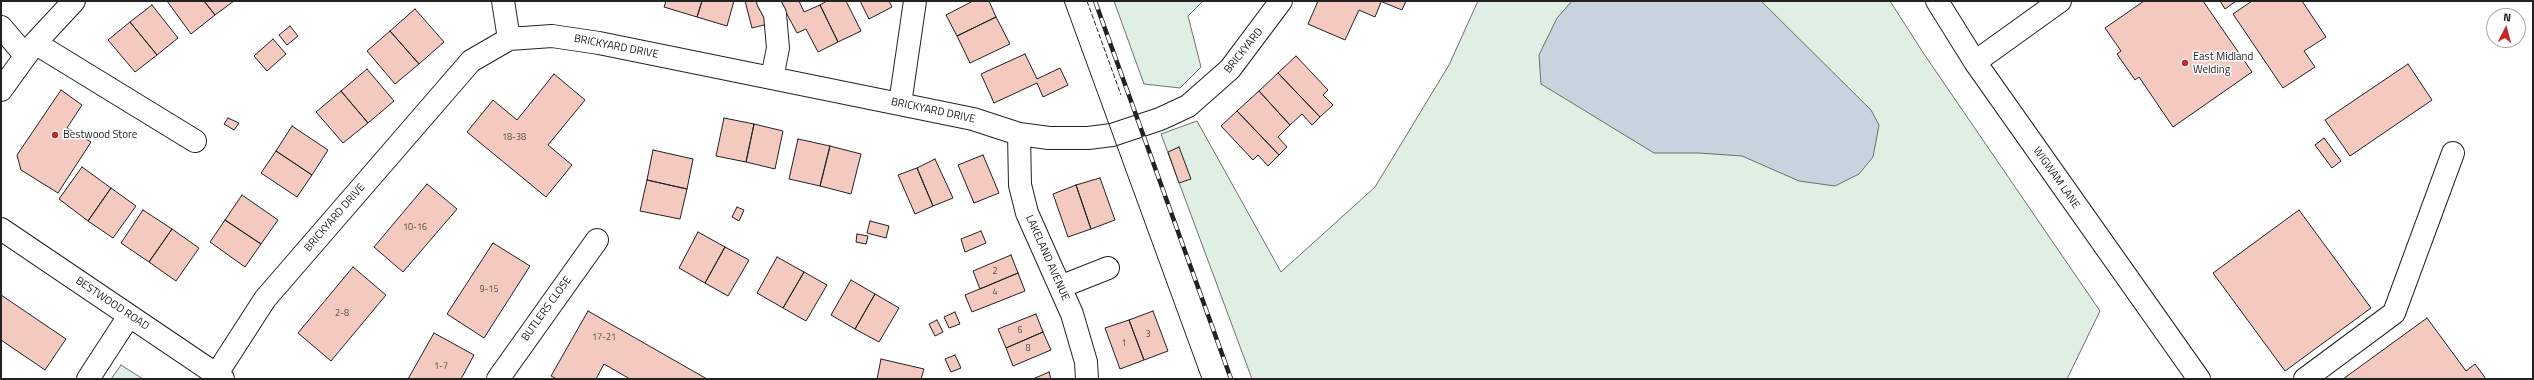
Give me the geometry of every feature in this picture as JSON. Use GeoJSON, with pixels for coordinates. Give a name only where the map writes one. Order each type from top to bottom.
{"type":"FeatureCollection","features":[{"type":"Feature","properties":{"kind":"street"},"geometry":{"type":"LineString","coordinates":[[1,90],[30,49],[74,1]]}},
{"type":"Feature","properties":{"kind":"street"},"geometry":{"type":"LineString","coordinates":[[503,1],[509,39]]}},
{"type":"Feature","properties":{"kind":"street"},"geometry":{"type":"LineString","coordinates":[[768,1],[775,14],[778,48],[772,78]]}},
{"type":"Feature","properties":{"kind":"street"},"geometry":{"type":"LineString","coordinates":[[900,104],[915,1]]}},
{"type":"Feature","properties":{"kind":"street","name":"BRICKYARD"},"geometry":{"type":"LineString","coordinates":[[1160,119],[1188,106],[1230,70],[1281,1]]}},
{"type":"Feature","properties":{"kind":"street","name":"WIGWAM LANE"},"geometry":{"type":"LineString","coordinates":[[1937,1],[1975,62],[2199,379]]}},
{"type":"Feature","properties":{"kind":"street"},"geometry":{"type":"LineString","coordinates":[[1975,62],[2060,1]]}},
{"type":"Feature","properties":{"kind":"street"},"geometry":{"type":"LineString","coordinates":[[1,27],[30,49],[195,141]]}},
{"type":"Feature","properties":{"kind":"street","name":"BRICKYARD DRIVE"},"geometry":{"type":"LineString","coordinates":[[220,377],[265,299],[471,61],[509,39],[552,36],[599,43],[973,119],[1019,134],[1049,138],[1088,138],[1112,134],[1160,119]]}},
{"type":"Feature","properties":{"kind":"street","name":"LAKELAND AVENUE"},"geometry":{"type":"LineString","coordinates":[[1019,134],[1020,185],[1025,206],[1072,314],[1086,362],[1087,379]]}},
{"type":"Feature","properties":{"kind":"street"},"geometry":{"type":"LineString","coordinates":[[2305,379],[2394,313],[2453,153]]}},
{"type":"Feature","properties":{"kind":"street","name":"BESTWOOD ROAD"},"geometry":{"type":"LineString","coordinates":[[1,229],[220,377]]}},
{"type":"Feature","properties":{"kind":"street","name":"BUTLERS CLOSE"},"geometry":{"type":"LineString","coordinates":[[498,379],[597,240]]}},
{"type":"Feature","properties":{"kind":"street"},"geometry":{"type":"LineString","coordinates":[[1060,287],[1108,268]]}},
{"type":"Feature","properties":{"kind":"street"},"geometry":{"type":"LineString","coordinates":[[88,379],[130,316]]}},
{"type":"Feature","properties":{"kind":"green space"},"geometry":{"type":"Polygon","coordinates":[[[1114,1],[1203,1],[1188,16],[1201,67],[1180,88],[1144,84],[1114,1]]]}},
{"type":"Feature","properties":{"kind":"green space"},"geometry":{"type":"Polygon","coordinates":[[[1478,1],[1890,1],[1924,54],[2100,311],[2067,379],[1252,379],[1161,134],[1197,121],[1281,272],[1375,187],[1449,65],[1478,1]]]}},
{"type":"Feature","properties":{"kind":"green space"},"geometry":{"type":"Polygon","coordinates":[[[121,365],[143,379],[111,379],[121,365]]]}},
{"type":"Feature","properties":{"kind":"shaded area"},"geometry":{"type":"Polygon","coordinates":[[[1572,1],[1761,1],[1871,110],[1879,125],[1873,157],[1859,174],[1835,186],[1799,181],[1742,156],[1698,153],[1654,153],[1541,84],[1539,55],[1557,18],[1572,1]]]}},
{"type":"Feature","properties":{"kind":"building"},"geometry":{"type":"Polygon","coordinates":[[[167,1],[204,1],[215,15],[191,34],[167,1]]]}},
{"type":"Feature","properties":{"kind":"building"},"geometry":{"type":"Polygon","coordinates":[[[204,1],[234,1],[215,15],[204,1]]]}},
{"type":"Feature","properties":{"kind":"building"},"geometry":{"type":"Polygon","coordinates":[[[666,1],[702,1],[697,17],[664,7],[666,1]]]}},
{"type":"Feature","properties":{"kind":"building"},"geometry":{"type":"Polygon","coordinates":[[[702,1],[734,1],[727,26],[697,17],[702,1]]]}},
{"type":"Feature","properties":{"kind":"building"},"geometry":{"type":"Polygon","coordinates":[[[745,1],[762,1],[768,24],[752,28],[745,1]]]}},
{"type":"Feature","properties":{"kind":"building"},"geometry":{"type":"Polygon","coordinates":[[[780,1],[799,1],[804,12],[820,5],[838,42],[818,52],[806,29],[797,33],[780,1]]]}},
{"type":"Feature","properties":{"kind":"building"},"geometry":{"type":"Polygon","coordinates":[[[827,1],[846,1],[861,31],[838,42],[820,5],[827,1]]]}},
{"type":"Feature","properties":{"kind":"building"},"geometry":{"type":"Polygon","coordinates":[[[860,1],[889,1],[892,7],[869,19],[860,1]]]}},
{"type":"Feature","properties":{"kind":"building"},"geometry":{"type":"Polygon","coordinates":[[[973,1],[989,1],[996,17],[957,36],[946,15],[973,1]]]}},
{"type":"Feature","properties":{"kind":"building"},"geometry":{"type":"Polygon","coordinates":[[[1318,1],[1381,2],[1375,17],[1359,10],[1345,40],[1308,24],[1318,1]]]}},
{"type":"Feature","properties":{"kind":"building"},"geometry":{"type":"Polygon","coordinates":[[[1380,1],[1406,1],[1402,10],[1380,1]]]}},
{"type":"Feature","properties":{"kind":"building","name":"East Midland Welding"},"geometry":{"type":"Polygon","coordinates":[[[2144,1],[2203,1],[2252,72],[2173,127],[2139,77],[2135,80],[2117,54],[2121,51],[2105,28],[2144,1]]]}},
{"type":"Feature","properties":{"kind":"building"},"geometry":{"type":"Polygon","coordinates":[[[2220,1],[2236,1],[2225,9],[2220,1]]]}},
{"type":"Feature","properties":{"kind":"building"},"geometry":{"type":"Polygon","coordinates":[[[2252,1],[2302,1],[2326,37],[2304,51],[2315,67],[2283,88],[2233,14],[2252,1]]]}},
{"type":"Feature","properties":{"kind":"building"},"geometry":{"type":"Polygon","coordinates":[[[152,5],[178,38],[157,55],[130,22],[152,5]]]}},
{"type":"Feature","properties":{"kind":"building"},"geometry":{"type":"Polygon","coordinates":[[[415,9],[444,42],[419,64],[390,31],[415,9]]]}},
{"type":"Feature","properties":{"kind":"building"},"geometry":{"type":"Polygon","coordinates":[[[996,17],[1010,44],[970,63],[957,36],[996,17]]]}},
{"type":"Feature","properties":{"kind":"building"},"geometry":{"type":"Polygon","coordinates":[[[130,22],[157,55],[135,72],[108,40],[130,22]]]}},
{"type":"Feature","properties":{"kind":"building"},"geometry":{"type":"Polygon","coordinates":[[[290,26],[298,36],[287,45],[279,35],[290,26]]]}},
{"type":"Feature","properties":{"kind":"building"},"geometry":{"type":"Polygon","coordinates":[[[390,31],[419,64],[395,84],[367,51],[390,31]]]}},
{"type":"Feature","properties":{"kind":"building"},"geometry":{"type":"Polygon","coordinates":[[[273,39],[286,54],[267,71],[254,56],[273,39]]]}},
{"type":"Feature","properties":{"kind":"building"},"geometry":{"type":"Polygon","coordinates":[[[1025,54],[1037,79],[1060,68],[1068,85],[1043,97],[1037,83],[994,103],[981,74],[1025,54]]]}},
{"type":"Feature","properties":{"kind":"building"},"geometry":{"type":"Polygon","coordinates":[[[1296,56],[1328,90],[1323,95],[1333,105],[1320,117],[1278,73],[1296,56]]]}},
{"type":"Feature","properties":{"kind":"building"},"geometry":{"type":"Polygon","coordinates":[[[2408,64],[2432,100],[2350,156],[2325,120],[2408,64]]]}},
{"type":"Feature","properties":{"kind":"building"},"geometry":{"type":"Polygon","coordinates":[[[367,69],[394,101],[368,123],[341,91],[367,69]]]}},
{"type":"Feature","properties":{"kind":"building"},"geometry":{"type":"Polygon","coordinates":[[[1278,73],[1320,117],[1312,125],[1302,114],[1290,125],[1259,91],[1278,73]]]}},
{"type":"Feature","properties":{"kind":"building"},"geometry":{"type":"Polygon","coordinates":[[[554,74],[585,100],[548,145],[572,165],[546,197],[467,132],[493,100],[517,120],[554,74]]]}},
{"type":"Feature","properties":{"kind":"building","name":"Bestwood Store"},"geometry":{"type":"Polygon","coordinates":[[[61,90],[82,105],[67,128],[91,142],[58,193],[21,170],[17,155],[61,90]]]}},
{"type":"Feature","properties":{"kind":"building"},"geometry":{"type":"Polygon","coordinates":[[[341,91],[368,123],[343,143],[316,112],[341,91]]]}},
{"type":"Feature","properties":{"kind":"building"},"geometry":{"type":"Polygon","coordinates":[[[1259,91],[1290,125],[1278,137],[1287,147],[1279,155],[1237,111],[1259,91]]]}},
{"type":"Feature","properties":{"kind":"building"},"geometry":{"type":"Polygon","coordinates":[[[1237,111],[1279,155],[1268,166],[1258,155],[1253,160],[1221,126],[1237,111]]]}},
{"type":"Feature","properties":{"kind":"building"},"geometry":{"type":"Polygon","coordinates":[[[228,118],[239,123],[234,130],[224,124],[228,118]]]}},
{"type":"Feature","properties":{"kind":"building"},"geometry":{"type":"Polygon","coordinates":[[[724,118],[754,124],[746,162],[716,156],[724,118]]]}},
{"type":"Feature","properties":{"kind":"building"},"geometry":{"type":"Polygon","coordinates":[[[754,124],[783,131],[775,169],[746,162],[754,124]]]}},
{"type":"Feature","properties":{"kind":"building"},"geometry":{"type":"Polygon","coordinates":[[[292,126],[328,150],[312,175],[276,151],[292,126]]]}},
{"type":"Feature","properties":{"kind":"building"},"geometry":{"type":"Polygon","coordinates":[[[2324,138],[2341,161],[2332,168],[2315,145],[2324,138]]]}},
{"type":"Feature","properties":{"kind":"building"},"geometry":{"type":"Polygon","coordinates":[[[798,139],[830,146],[820,186],[789,179],[798,139]]]}},
{"type":"Feature","properties":{"kind":"building"},"geometry":{"type":"Polygon","coordinates":[[[830,146],[861,154],[851,194],[820,186],[830,146]]]}},
{"type":"Feature","properties":{"kind":"building"},"geometry":{"type":"Polygon","coordinates":[[[1179,147],[1191,179],[1179,183],[1168,152],[1179,147]]]}},
{"type":"Feature","properties":{"kind":"building"},"geometry":{"type":"Polygon","coordinates":[[[653,150],[693,159],[687,189],[647,180],[653,150]]]}},
{"type":"Feature","properties":{"kind":"building"},"geometry":{"type":"Polygon","coordinates":[[[276,151],[312,175],[297,197],[261,173],[276,151]]]}},
{"type":"Feature","properties":{"kind":"building"},"geometry":{"type":"Polygon","coordinates":[[[983,155],[999,193],[974,203],[958,165],[983,155]]]}},
{"type":"Feature","properties":{"kind":"building"},"geometry":{"type":"Polygon","coordinates":[[[935,159],[953,198],[933,206],[917,168],[935,159]]]}},
{"type":"Feature","properties":{"kind":"building"},"geometry":{"type":"Polygon","coordinates":[[[82,167],[111,188],[88,221],[59,199],[82,167]]]}},
{"type":"Feature","properties":{"kind":"building"},"geometry":{"type":"Polygon","coordinates":[[[917,168],[933,206],[915,214],[898,175],[917,168]]]}},
{"type":"Feature","properties":{"kind":"building"},"geometry":{"type":"Polygon","coordinates":[[[1100,178],[1115,220],[1091,229],[1076,185],[1100,178]]]}},
{"type":"Feature","properties":{"kind":"building"},"geometry":{"type":"Polygon","coordinates":[[[647,180],[687,189],[680,219],[640,211],[647,180]]]}},
{"type":"Feature","properties":{"kind":"building"},"geometry":{"type":"Polygon","coordinates":[[[427,184],[457,209],[403,272],[374,247],[427,184]]]}},
{"type":"Feature","properties":{"kind":"building"},"geometry":{"type":"Polygon","coordinates":[[[1076,185],[1091,229],[1068,237],[1053,194],[1076,185]]]}},
{"type":"Feature","properties":{"kind":"building"},"geometry":{"type":"Polygon","coordinates":[[[111,188],[136,206],[113,238],[88,221],[111,188]]]}},
{"type":"Feature","properties":{"kind":"building"},"geometry":{"type":"Polygon","coordinates":[[[242,195],[278,220],[261,244],[225,220],[242,195]]]}},
{"type":"Feature","properties":{"kind":"building"},"geometry":{"type":"Polygon","coordinates":[[[737,207],[744,210],[739,221],[732,217],[737,207]]]}},
{"type":"Feature","properties":{"kind":"building"},"geometry":{"type":"Polygon","coordinates":[[[143,210],[172,229],[149,262],[121,243],[143,210]]]}},
{"type":"Feature","properties":{"kind":"building"},"geometry":{"type":"Polygon","coordinates":[[[2299,210],[2371,308],[2285,371],[2213,273],[2299,210]]]}},
{"type":"Feature","properties":{"kind":"building"},"geometry":{"type":"Polygon","coordinates":[[[225,220],[261,244],[245,267],[210,242],[225,220]]]}},
{"type":"Feature","properties":{"kind":"building"},"geometry":{"type":"Polygon","coordinates":[[[870,221],[889,226],[886,238],[867,233],[870,221]]]}},
{"type":"Feature","properties":{"kind":"building"},"geometry":{"type":"Polygon","coordinates":[[[172,229],[199,248],[176,281],[149,262],[172,229]]]}},
{"type":"Feature","properties":{"kind":"building"},"geometry":{"type":"Polygon","coordinates":[[[981,231],[986,243],[965,252],[961,239],[981,231]]]}},
{"type":"Feature","properties":{"kind":"building"},"geometry":{"type":"Polygon","coordinates":[[[698,232],[725,247],[705,283],[679,268],[698,232]]]}},
{"type":"Feature","properties":{"kind":"building"},"geometry":{"type":"Polygon","coordinates":[[[857,234],[868,236],[866,244],[856,242],[857,234]]]}},
{"type":"Feature","properties":{"kind":"building"},"geometry":{"type":"Polygon","coordinates":[[[493,243],[530,266],[484,338],[447,314],[493,243]]]}},
{"type":"Feature","properties":{"kind":"building"},"geometry":{"type":"Polygon","coordinates":[[[725,247],[749,260],[728,296],[705,283],[725,247]]]}},
{"type":"Feature","properties":{"kind":"building"},"geometry":{"type":"Polygon","coordinates":[[[1011,255],[1018,273],[980,289],[973,271],[1011,255]]]}},
{"type":"Feature","properties":{"kind":"building"},"geometry":{"type":"Polygon","coordinates":[[[777,257],[804,272],[783,308],[757,293],[777,257]]]}},
{"type":"Feature","properties":{"kind":"building"},"geometry":{"type":"Polygon","coordinates":[[[353,267],[386,295],[331,361],[298,333],[353,267]]]}},
{"type":"Feature","properties":{"kind":"building"},"geometry":{"type":"Polygon","coordinates":[[[804,272],[827,285],[806,321],[783,308],[804,272]]]}},
{"type":"Feature","properties":{"kind":"building"},"geometry":{"type":"Polygon","coordinates":[[[1018,273],[1025,291],[972,312],[965,295],[1018,273]]]}},
{"type":"Feature","properties":{"kind":"building"},"geometry":{"type":"Polygon","coordinates":[[[851,280],[875,294],[855,329],[831,315],[851,280]]]}},
{"type":"Feature","properties":{"kind":"building"},"geometry":{"type":"Polygon","coordinates":[[[875,294],[899,308],[879,342],[855,329],[875,294]]]}},
{"type":"Feature","properties":{"kind":"building"},"geometry":{"type":"Polygon","coordinates":[[[1,295],[66,339],[45,370],[1,340],[1,295]]]}},
{"type":"Feature","properties":{"kind":"building"},"geometry":{"type":"Polygon","coordinates":[[[588,311],[707,379],[630,379],[604,364],[596,379],[557,379],[551,376],[588,311]]]}},
{"type":"Feature","properties":{"kind":"building"},"geometry":{"type":"Polygon","coordinates":[[[1153,311],[1168,351],[1144,360],[1129,320],[1153,311]]]}},
{"type":"Feature","properties":{"kind":"building"},"geometry":{"type":"Polygon","coordinates":[[[955,312],[960,324],[949,328],[944,317],[955,312]]]}},
{"type":"Feature","properties":{"kind":"building"},"geometry":{"type":"Polygon","coordinates":[[[1036,314],[1043,332],[1006,348],[998,329],[1036,314]]]}},
{"type":"Feature","properties":{"kind":"building"},"geometry":{"type":"Polygon","coordinates":[[[2427,318],[2466,371],[2475,364],[2486,379],[2343,379],[2427,318]]]}},
{"type":"Feature","properties":{"kind":"building"},"geometry":{"type":"Polygon","coordinates":[[[937,320],[943,332],[935,336],[929,324],[937,320]]]}},
{"type":"Feature","properties":{"kind":"building"},"geometry":{"type":"Polygon","coordinates":[[[1129,320],[1144,360],[1120,369],[1105,328],[1129,320]]]}},
{"type":"Feature","properties":{"kind":"building"},"geometry":{"type":"Polygon","coordinates":[[[1043,332],[1051,350],[1013,366],[1006,348],[1043,332]]]}},
{"type":"Feature","properties":{"kind":"building"},"geometry":{"type":"Polygon","coordinates":[[[434,333],[474,355],[461,379],[408,379],[434,333]]]}},
{"type":"Feature","properties":{"kind":"building"},"geometry":{"type":"Polygon","coordinates":[[[955,355],[961,368],[951,372],[945,359],[955,355]]]}},
{"type":"Feature","properties":{"kind":"building"},"geometry":{"type":"Polygon","coordinates":[[[881,359],[924,369],[921,379],[877,379],[881,359]]]}},
{"type":"Feature","properties":{"kind":"building"},"geometry":{"type":"Polygon","coordinates":[[[1049,372],[1051,379],[1033,379],[1049,372]]]}},
{"type":"Feature","properties":{"kind":"tram line"},"geometry":{"type":"LineString","coordinates":[[1064,1],[1202,379]]}},
{"type":"Feature","properties":{"kind":"railway"},"geometry":{"type":"LineString","coordinates":[[1095,1],[1231,379]]}},
{"type":"Feature","properties":{"kind":"fence"},"geometry":{"type":"LineString","coordinates":[[1087,1],[1121,95]]}},
{"type":"Feature","properties":{"kind":"place","name":"East Midland Welding"},"geometry":{"type":"Point","coordinates":[2185,63]}},
{"type":"Feature","properties":{"kind":"place","name":"Bestwood Store"},"geometry":{"type":"Point","coordinates":[55,135]}}]}
